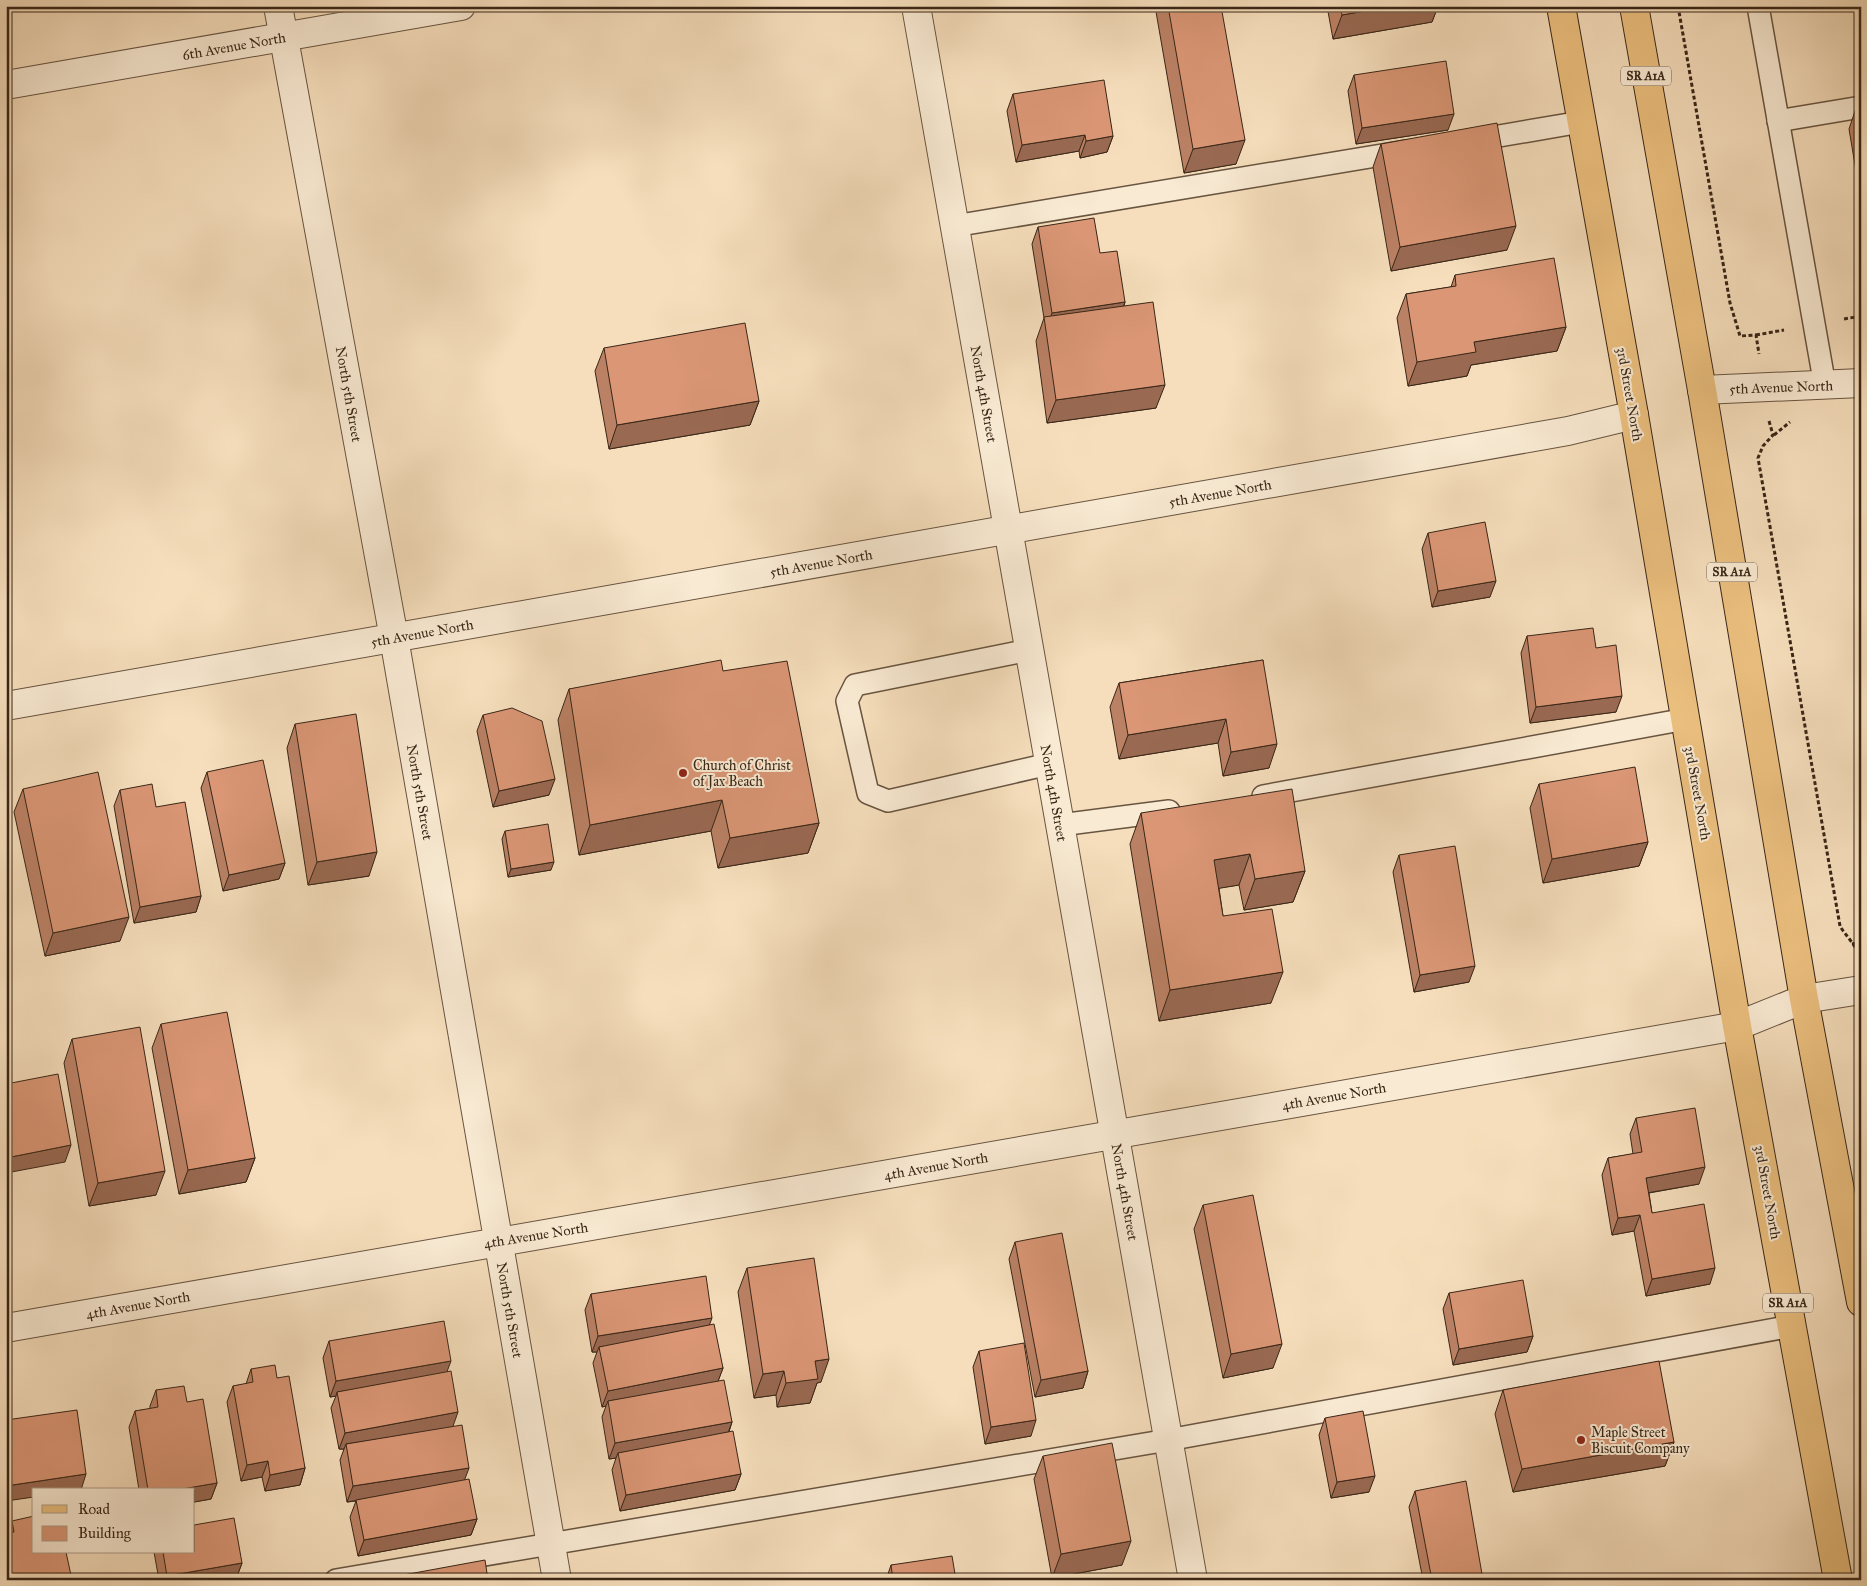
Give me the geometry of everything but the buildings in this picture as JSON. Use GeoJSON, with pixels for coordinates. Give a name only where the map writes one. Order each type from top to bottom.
{"type":"FeatureCollection","features":[{"type":"Feature","properties":{"kind":"main road","name":"3rd Street North"},"geometry":{"type":"LineString","coordinates":[[1561,6],[1634,415],[1737,1026],[1838,1580]]}},
{"type":"Feature","properties":{"kind":"main road","name":"SR A1A"},"geometry":{"type":"LineString","coordinates":[[1634,6],[1702,390],[1804,999],[1861,1302]]}},
{"type":"Feature","properties":{"kind":"street","name":"North 5th Street"},"geometry":{"type":"LineString","coordinates":[[278,6],[394,638],[557,1580]]}},
{"type":"Feature","properties":{"kind":"street","name":"6th Avenue North"},"geometry":{"type":"LineString","coordinates":[[6,85],[461,6]]}},
{"type":"Feature","properties":{"kind":"street","name":"North 4th Street"},"geometry":{"type":"LineString","coordinates":[[916,6],[1193,1580]]}},
{"type":"Feature","properties":{"kind":"street","name":"5th Avenue North"},"geometry":{"type":"LineString","coordinates":[[1702,390],[1861,383]]}},
{"type":"Feature","properties":{"kind":"street","name":"5th Avenue North"},"geometry":{"type":"LineString","coordinates":[[6,706],[1568,431],[1634,415]]}},
{"type":"Feature","properties":{"kind":"street","name":"4th Avenue North"},"geometry":{"type":"LineString","coordinates":[[6,1328],[1737,1026],[1804,999],[1861,990]]}},
{"type":"Feature","properties":{"kind":"lane"},"geometry":{"type":"LineString","coordinates":[[1758,6],[1825,386]]}},
{"type":"Feature","properties":{"kind":"lane"},"geometry":{"type":"LineString","coordinates":[[1778,120],[1861,107]]}},
{"type":"Feature","properties":{"kind":"lane"},"geometry":{"type":"LineString","coordinates":[[954,226],[1581,122]]}},
{"type":"Feature","properties":{"kind":"lane"},"geometry":{"type":"LineString","coordinates":[[1029,650],[855,685],[847,701],[868,793],[888,801],[1049,764]]}},
{"type":"Feature","properties":{"kind":"lane"},"geometry":{"type":"LineString","coordinates":[[1239,800],[1686,719]]}},
{"type":"Feature","properties":{"kind":"lane"},"geometry":{"type":"LineString","coordinates":[[1060,825],[1192,808]]}},
{"type":"Feature","properties":{"kind":"lane"},"geometry":{"type":"LineString","coordinates":[[336,1580],[1168,1440],[1792,1326]]}},
{"type":"Feature","properties":{"kind":"path"},"geometry":{"type":"LineString","coordinates":[[1678,6],[1730,303],[1740,336],[1756,335],[1773,435],[1763,446],[1758,458],[1840,926],[1851,944],[1858,950],[1861,964]]}},
{"type":"Feature","properties":{"kind":"path"},"geometry":{"type":"LineString","coordinates":[[1851,944],[1861,942]]}},
{"type":"Feature","properties":{"kind":"place","name":"Church of Christ of Jax Beach"},"geometry":{"type":"Point","coordinates":[683,773]}},
{"type":"Feature","properties":{"kind":"place","name":"Maple Street Biscuit Company"},"geometry":{"type":"Point","coordinates":[1581,1440]}}]}
